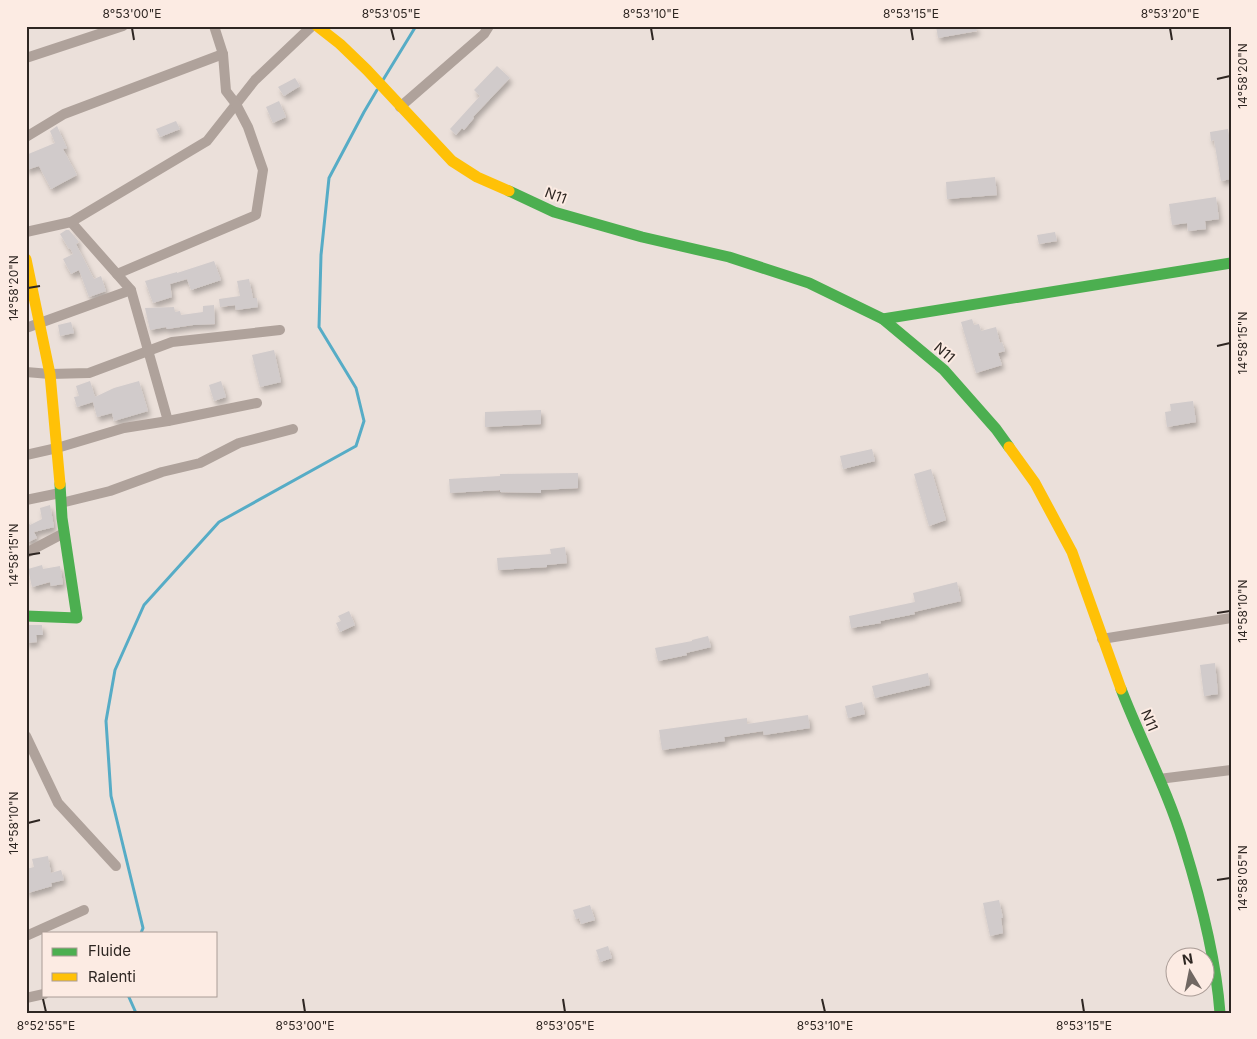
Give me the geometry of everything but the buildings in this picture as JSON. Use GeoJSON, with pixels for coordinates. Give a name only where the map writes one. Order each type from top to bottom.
{"type":"FeatureCollection","features":[{"type":"Feature","properties":{"kind":"main road","name":"N11"},"geometry":{"type":"LineString","coordinates":[[317,26],[340,44],[367,70],[452,161],[477,177],[554,212],[642,238],[729,257],[809,283],[883,319],[944,370],[996,429],[1035,483],[1072,552],[1102,639],[1136,728],[1159,779],[1184,844],[1196,886],[1218,988],[1220,1013]]}},
{"type":"Feature","properties":{"kind":"main road"},"geometry":{"type":"LineString","coordinates":[[26,259],[38,324],[50,374],[64,533],[77,618],[26,616]]}},
{"type":"Feature","properties":{"kind":"main road"},"geometry":{"type":"LineString","coordinates":[[883,319],[1231,263]]}},
{"type":"Feature","properties":{"kind":"street"},"geometry":{"type":"LineString","coordinates":[[26,58],[123,26]]}},
{"type":"Feature","properties":{"kind":"street"},"geometry":{"type":"LineString","coordinates":[[117,274],[256,215],[263,170],[248,127],[236,104],[226,91],[223,54],[214,26]]}},
{"type":"Feature","properties":{"kind":"street"},"geometry":{"type":"LineString","coordinates":[[26,232],[71,222],[207,141],[255,80],[312,26]]}},
{"type":"Feature","properties":{"kind":"street"},"geometry":{"type":"LineString","coordinates":[[400,107],[484,34],[489,26]]}},
{"type":"Feature","properties":{"kind":"street"},"geometry":{"type":"LineString","coordinates":[[26,137],[64,114],[223,54]]}},
{"type":"Feature","properties":{"kind":"street"},"geometry":{"type":"LineString","coordinates":[[71,222],[131,290],[168,421]]}},
{"type":"Feature","properties":{"kind":"street"},"geometry":{"type":"LineString","coordinates":[[26,328],[131,290]]}},
{"type":"Feature","properties":{"kind":"street"},"geometry":{"type":"LineString","coordinates":[[26,372],[50,374],[89,373],[172,342],[280,330]]}},
{"type":"Feature","properties":{"kind":"street"},"geometry":{"type":"LineString","coordinates":[[26,455],[124,428],[257,403]]}},
{"type":"Feature","properties":{"kind":"street"},"geometry":{"type":"LineString","coordinates":[[26,500],[61,498],[110,491],[162,472],[200,463],[239,443],[293,429]]}},
{"type":"Feature","properties":{"kind":"street"},"geometry":{"type":"LineString","coordinates":[[26,553],[64,533]]}},
{"type":"Feature","properties":{"kind":"street"},"geometry":{"type":"LineString","coordinates":[[1102,639],[1231,618]]}},
{"type":"Feature","properties":{"kind":"street"},"geometry":{"type":"LineString","coordinates":[[26,736],[58,803],[116,866]]}},
{"type":"Feature","properties":{"kind":"street"},"geometry":{"type":"LineString","coordinates":[[1159,779],[1231,770]]}},
{"type":"Feature","properties":{"kind":"street"},"geometry":{"type":"LineString","coordinates":[[26,936],[84,910]]}},
{"type":"Feature","properties":{"kind":"street"},"geometry":{"type":"LineString","coordinates":[[26,998],[42,994]]}},
{"type":"Feature","properties":{"kind":"waterway"},"geometry":{"type":"LineString","coordinates":[[383,80],[416,26]]}},
{"type":"Feature","properties":{"kind":"waterway"},"geometry":{"type":"LineString","coordinates":[[141,932],[143,928],[111,796],[106,721],[115,670],[144,605],[219,522],[356,446],[364,421],[356,388],[319,327],[321,255],[329,178],[377,90]]}},
{"type":"Feature","properties":{"kind":"waterway"},"geometry":{"type":"LineString","coordinates":[[128,996],[136,1013]]}},
{"type":"Feature","properties":{"kind":"traffic: fast"},"geometry":{"type":"LineString","coordinates":[[509,191],[554,212],[642,237],[729,257],[809,283],[883,319],[944,370],[996,429],[1009,447]]}},
{"type":"Feature","properties":{"kind":"traffic: fast"},"geometry":{"type":"LineString","coordinates":[[883,319],[1231,263]]}},
{"type":"Feature","properties":{"kind":"traffic: fast"},"geometry":{"type":"LineString","coordinates":[[26,616],[77,618],[62,518],[60,484]]}},
{"type":"Feature","properties":{"kind":"traffic: fast"},"geometry":{"type":"LineString","coordinates":[[1121,689],[1178,825],[1206,928],[1215,971],[1220,1013]]}},
{"type":"Feature","properties":{"kind":"traffic: slow"},"geometry":{"type":"LineString","coordinates":[[317,26],[340,44],[367,70],[452,161],[477,177],[509,191]]}},
{"type":"Feature","properties":{"kind":"traffic: slow"},"geometry":{"type":"LineString","coordinates":[[26,259],[50,374],[60,484]]}},
{"type":"Feature","properties":{"kind":"traffic: slow"},"geometry":{"type":"LineString","coordinates":[[1009,447],[1035,483],[1072,552],[1121,689]]}}]}
